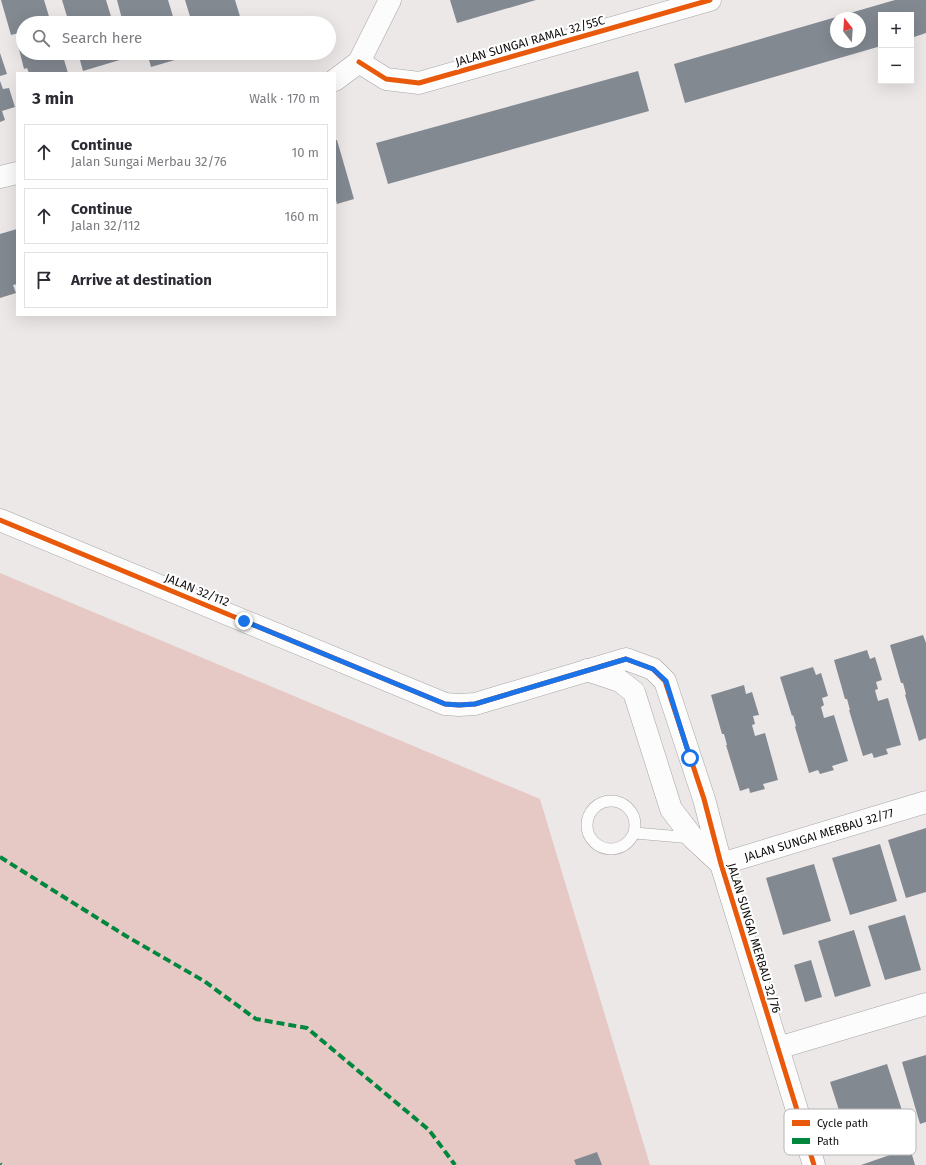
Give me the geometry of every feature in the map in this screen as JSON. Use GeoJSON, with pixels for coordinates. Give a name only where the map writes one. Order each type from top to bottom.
{"type":"FeatureCollection","features":[{"type":"Feature","properties":{"kind":"street"},"geometry":{"type":"LineString","coordinates":[[336,79],[359,62],[390,0]]}},
{"type":"Feature","properties":{"kind":"street","name":"JALAN SUNGAI RAMAL 32/55C"},"geometry":{"type":"LineString","coordinates":[[359,62],[386,78],[419,83],[710,0]]}},
{"type":"Feature","properties":{"kind":"street"},"geometry":{"type":"LineString","coordinates":[[0,178],[16,173]]}},
{"type":"Feature","properties":{"kind":"street","name":"JALAN 32/112"},"geometry":{"type":"LineString","coordinates":[[0,520],[445,704],[475,704],[626,659],[653,669],[666,681],[677,716]]}},
{"type":"Feature","properties":{"kind":"street"},"geometry":{"type":"LineString","coordinates":[[587,670],[620,681],[634,692],[671,809],[693,838],[721,864]]}},
{"type":"Feature","properties":{"kind":"street","name":"JALAN SUNGAI MERBAU 32/76"},"geometry":{"type":"LineString","coordinates":[[677,716],[704,799],[721,864],[797,1109]]}},
{"type":"Feature","properties":{"kind":"street","name":"JALAN SUNGAI MERBAU 32/77"},"geometry":{"type":"LineString","coordinates":[[721,864],[926,802]]}},
{"type":"Feature","properties":{"kind":"street"},"geometry":{"type":"LineString","coordinates":[[778,1048],[926,1004]]}},
{"type":"Feature","properties":{"kind":"street","name":"JALAN SUNGAI MERBAU 32/76"},"geometry":{"type":"LineString","coordinates":[[811,1155],[814,1165]]}},
{"type":"Feature","properties":{"kind":"lane"},"geometry":{"type":"LineString","coordinates":[[610,801],[620,802],[628,807],[633,815],[636,824],[635,833],[629,842],[621,848],[611,850],[602,848],[594,843],[588,835],[586,826],[587,817],[593,808],[600,803],[610,801]]}},
{"type":"Feature","properties":{"kind":"lane"},"geometry":{"type":"LineString","coordinates":[[635,833],[693,838]]}},
{"type":"Feature","properties":{"kind":"shaded area"},"geometry":{"type":"Polygon","coordinates":[[[0,573],[540,799],[650,1165],[0,1165],[0,573]]]}},
{"type":"Feature","properties":{"kind":"building"},"geometry":{"type":"Polygon","coordinates":[[[1,0],[44,0],[49,16],[16,16],[16,34],[11,35],[1,0]]]}},
{"type":"Feature","properties":{"kind":"building"},"geometry":{"type":"Polygon","coordinates":[[[62,0],[106,0],[111,16],[67,16],[62,0]]]}},
{"type":"Feature","properties":{"kind":"building"},"geometry":{"type":"Polygon","coordinates":[[[117,0],[168,0],[173,16],[121,16],[117,0]]]}},
{"type":"Feature","properties":{"kind":"building"},"geometry":{"type":"Polygon","coordinates":[[[185,0],[235,0],[240,16],[190,16],[185,0]]]}},
{"type":"Feature","properties":{"kind":"building"},"geometry":{"type":"Polygon","coordinates":[[[450,0],[536,0],[457,23],[450,0]]]}},
{"type":"Feature","properties":{"kind":"building"},"geometry":{"type":"Polygon","coordinates":[[[895,0],[926,0],[926,33],[914,37],[914,12],[878,12],[878,47],[685,103],[674,64],[830,19],[830,48],[866,48],[866,12],[854,12],[895,0]]]}},
{"type":"Feature","properties":{"kind":"building"},"geometry":{"type":"Polygon","coordinates":[[[0,53],[7,74],[0,76],[0,53]]]}},
{"type":"Feature","properties":{"kind":"building"},"geometry":{"type":"Polygon","coordinates":[[[22,60],[64,60],[68,72],[29,72],[27,68],[24,69],[22,60]]]}},
{"type":"Feature","properties":{"kind":"building"},"geometry":{"type":"Polygon","coordinates":[[[80,60],[120,60],[83,71],[80,60]]]}},
{"type":"Feature","properties":{"kind":"building"},"geometry":{"type":"Polygon","coordinates":[[[149,60],[175,60],[151,67],[149,60]]]}},
{"type":"Feature","properties":{"kind":"building"},"geometry":{"type":"Polygon","coordinates":[[[638,71],[649,111],[388,184],[376,143],[638,71]]]}},
{"type":"Feature","properties":{"kind":"building"},"geometry":{"type":"Polygon","coordinates":[[[0,81],[3,89],[9,88],[15,107],[2,111],[5,120],[0,122],[0,81]]]}},
{"type":"Feature","properties":{"kind":"building"},"geometry":{"type":"Polygon","coordinates":[[[336,140],[354,199],[337,204],[336,200],[336,140]]]}},
{"type":"Feature","properties":{"kind":"building"},"geometry":{"type":"Polygon","coordinates":[[[16,229],[16,284],[13,285],[16,293],[0,298],[0,234],[16,229]]]}},
{"type":"Feature","properties":{"kind":"building"},"geometry":{"type":"Polygon","coordinates":[[[923,635],[926,643],[926,738],[919,741],[905,695],[903,683],[901,683],[890,645],[923,635]]]}},
{"type":"Feature","properties":{"kind":"building"},"geometry":{"type":"Polygon","coordinates":[[[867,650],[870,659],[875,657],[882,680],[876,682],[878,689],[875,690],[878,701],[888,698],[901,745],[886,749],[888,754],[874,758],[872,753],[863,756],[834,660],[867,650]]]}},
{"type":"Feature","properties":{"kind":"building"},"geometry":{"type":"Polygon","coordinates":[[[813,667],[816,675],[821,673],[828,696],[822,698],[824,705],[821,707],[824,718],[834,715],[848,761],[832,766],[834,770],[820,774],[818,770],[809,773],[795,727],[793,715],[792,716],[780,677],[813,667]]]}},
{"type":"Feature","properties":{"kind":"building"},"geometry":{"type":"Polygon","coordinates":[[[744,685],[746,694],[752,692],[759,715],[753,716],[755,724],[752,725],[755,736],[765,733],[778,780],[763,784],[765,789],[750,793],[749,788],[740,791],[711,695],[744,685]]]}},
{"type":"Feature","properties":{"kind":"building"},"geometry":{"type":"Polygon","coordinates":[[[926,828],[926,892],[906,898],[888,840],[926,828]]]}},
{"type":"Feature","properties":{"kind":"building"},"geometry":{"type":"Polygon","coordinates":[[[880,844],[897,901],[850,915],[832,858],[880,844]]]}},
{"type":"Feature","properties":{"kind":"building"},"geometry":{"type":"Polygon","coordinates":[[[814,864],[831,921],[783,935],[766,878],[814,864]]]}},
{"type":"Feature","properties":{"kind":"building"},"geometry":{"type":"Polygon","coordinates":[[[905,915],[921,970],[885,980],[868,926],[905,915]]]}},
{"type":"Feature","properties":{"kind":"building"},"geometry":{"type":"Polygon","coordinates":[[[854,930],[871,986],[835,997],[818,941],[854,930]]]}},
{"type":"Feature","properties":{"kind":"building"},"geometry":{"type":"Polygon","coordinates":[[[811,960],[822,997],[805,1002],[794,965],[811,960]]]}},
{"type":"Feature","properties":{"kind":"building"},"geometry":{"type":"Polygon","coordinates":[[[926,1055],[926,1122],[920,1124],[902,1062],[926,1055]]]}},
{"type":"Feature","properties":{"kind":"building"},"geometry":{"type":"Polygon","coordinates":[[[887,1064],[902,1109],[839,1109],[830,1082],[887,1064]]]}},
{"type":"Feature","properties":{"kind":"building"},"geometry":{"type":"Polygon","coordinates":[[[597,1152],[602,1165],[576,1165],[574,1160],[597,1152]]]}},
{"type":"Feature","properties":{"kind":"building"},"geometry":{"type":"Polygon","coordinates":[[[890,1155],[912,1155],[915,1165],[861,1165],[890,1155]]]}},
{"type":"Feature","properties":{"kind":"marked path"},"geometry":{"type":"LineString","coordinates":[[0,857],[126,936],[204,981],[256,1019],[307,1028],[429,1130],[455,1165]]}},
{"type":"Feature","properties":{"kind":"cycle path"},"geometry":{"type":"LineString","coordinates":[[359,62],[386,79],[419,83],[710,0]]}},
{"type":"Feature","properties":{"kind":"cycle path"},"geometry":{"type":"LineString","coordinates":[[0,520],[445,704],[475,704],[626,659],[653,669],[665,681],[704,799],[721,864],[797,1109]]}},
{"type":"Feature","properties":{"kind":"cycle path"},"geometry":{"type":"LineString","coordinates":[[811,1155],[814,1165]]}},
{"type":"Feature","properties":{"kind":"route"},"geometry":{"type":"LineString","coordinates":[[244,621],[445,704],[475,704],[626,659],[653,669],[666,681],[690,758]]}}]}
